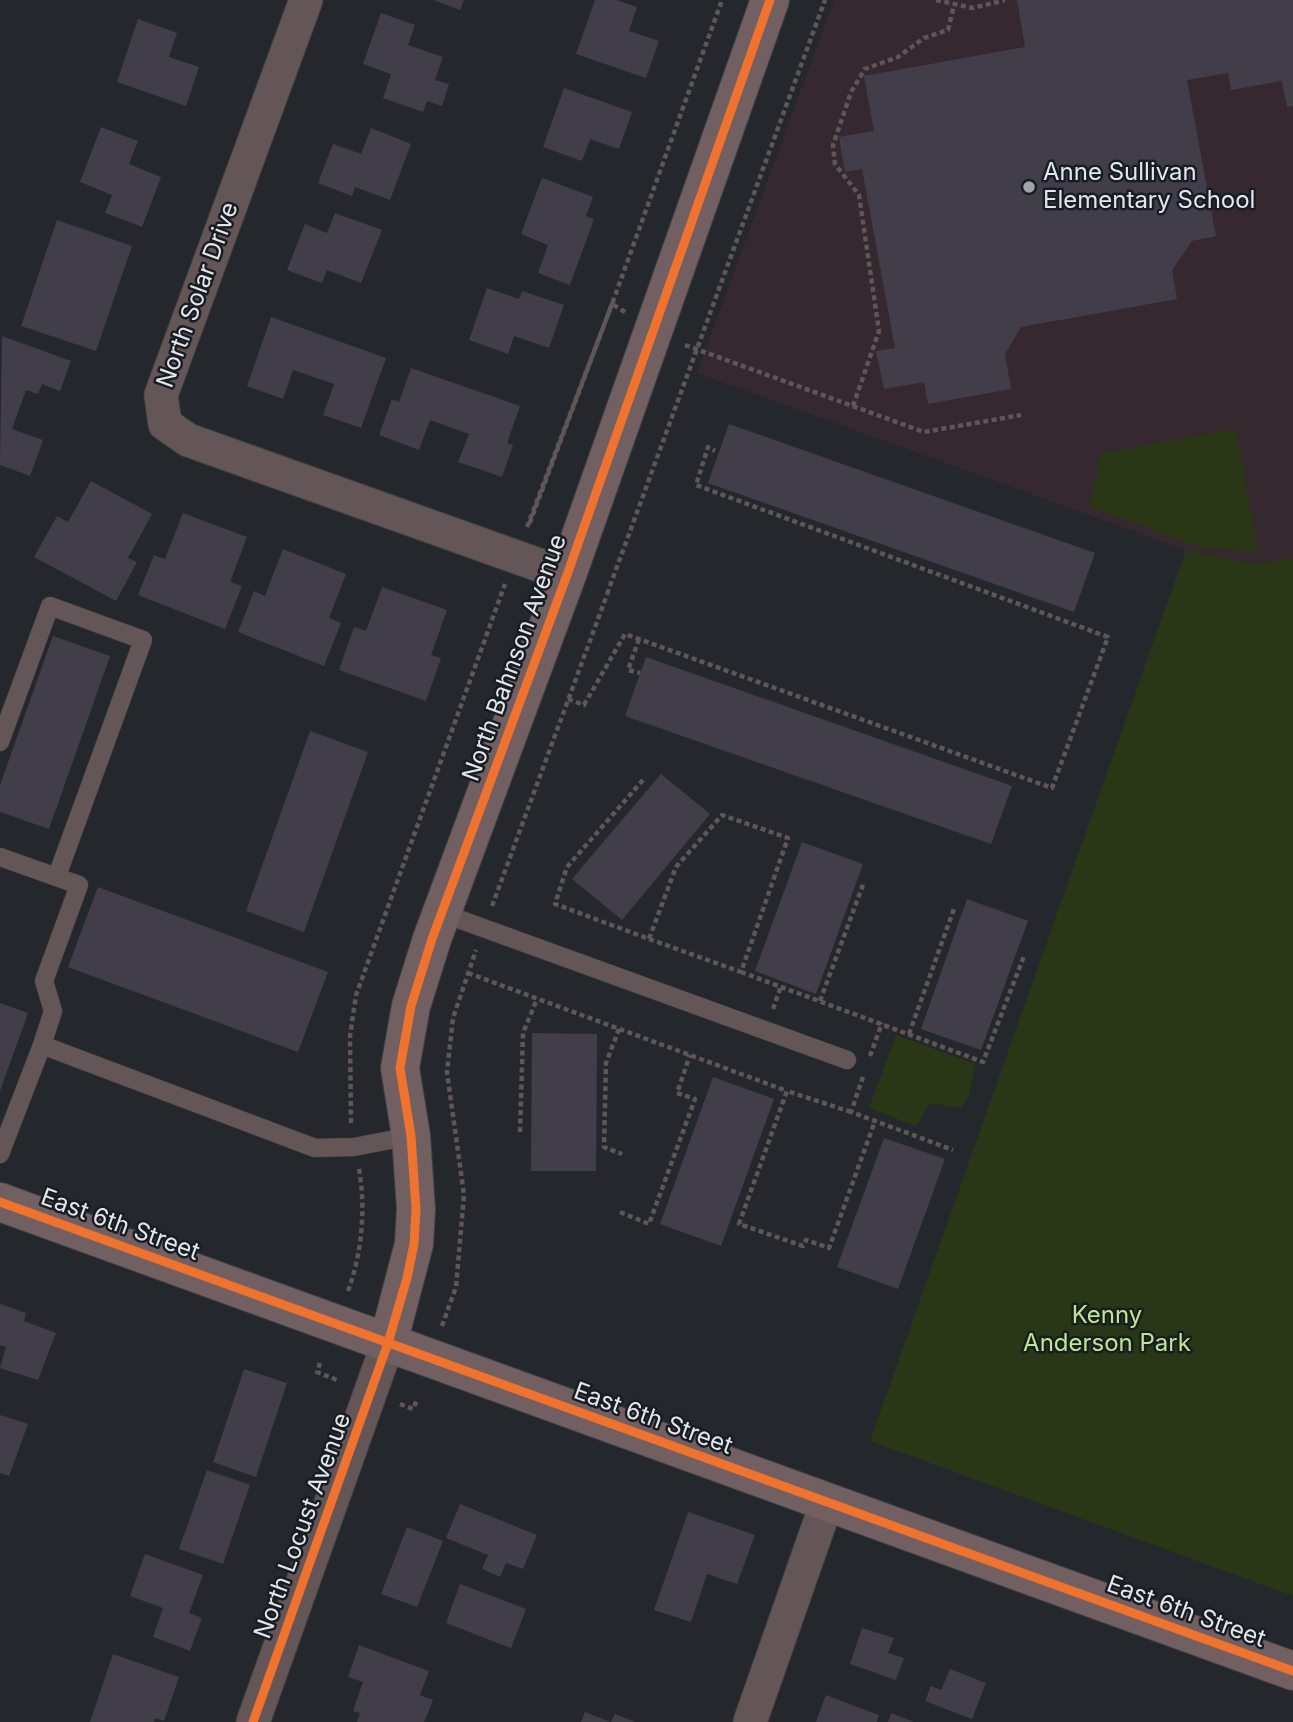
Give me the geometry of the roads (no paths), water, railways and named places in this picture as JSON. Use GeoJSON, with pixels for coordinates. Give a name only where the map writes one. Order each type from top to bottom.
{"type":"FeatureCollection","features":[{"type":"Feature","properties":{"kind":"street","name":"North Solar Drive"},"geometry":{"type":"LineString","coordinates":[[306,0],[161,395],[165,424],[188,440],[567,575]]}},
{"type":"Feature","properties":{"kind":"street","name":"North Bahnson Avenue"},"geometry":{"type":"LineString","coordinates":[[388,1343],[414,1244],[416,1209],[411,1136],[400,1068],[411,1006],[770,0]]}},
{"type":"Feature","properties":{"kind":"street","name":"East 6th Street"},"geometry":{"type":"LineString","coordinates":[[0,1202],[1293,1671]]}},
{"type":"Feature","properties":{"kind":"street","name":"North Locust Avenue"},"geometry":{"type":"LineString","coordinates":[[253,1722],[388,1343]]}},
{"type":"Feature","properties":{"kind":"street"},"geometry":{"type":"LineString","coordinates":[[750,1722],[827,1502]]}},
{"type":"Feature","properties":{"kind":"lane"},"geometry":{"type":"LineString","coordinates":[[0,742],[50,606],[143,640],[57,876]]}},
{"type":"Feature","properties":{"kind":"lane"},"geometry":{"type":"LineString","coordinates":[[0,857],[79,884],[44,981],[53,1011],[0,1154]]}},
{"type":"Feature","properties":{"kind":"lane"},"geometry":{"type":"LineString","coordinates":[[442,913],[846,1060]]}},
{"type":"Feature","properties":{"kind":"lane"},"geometry":{"type":"LineString","coordinates":[[42,1045],[285,1139],[315,1147],[354,1147],[411,1136]]}},
{"type":"Feature","properties":{"kind":"place","name":"Anne Sullivan Elementary School"},"geometry":{"type":"Point","coordinates":[1029,187]}},
{"type":"Feature","properties":{"kind":"park label","name":"Kenny Anderson Park"},"geometry":{"type":"Point","coordinates":[1107,1330]}}]}
